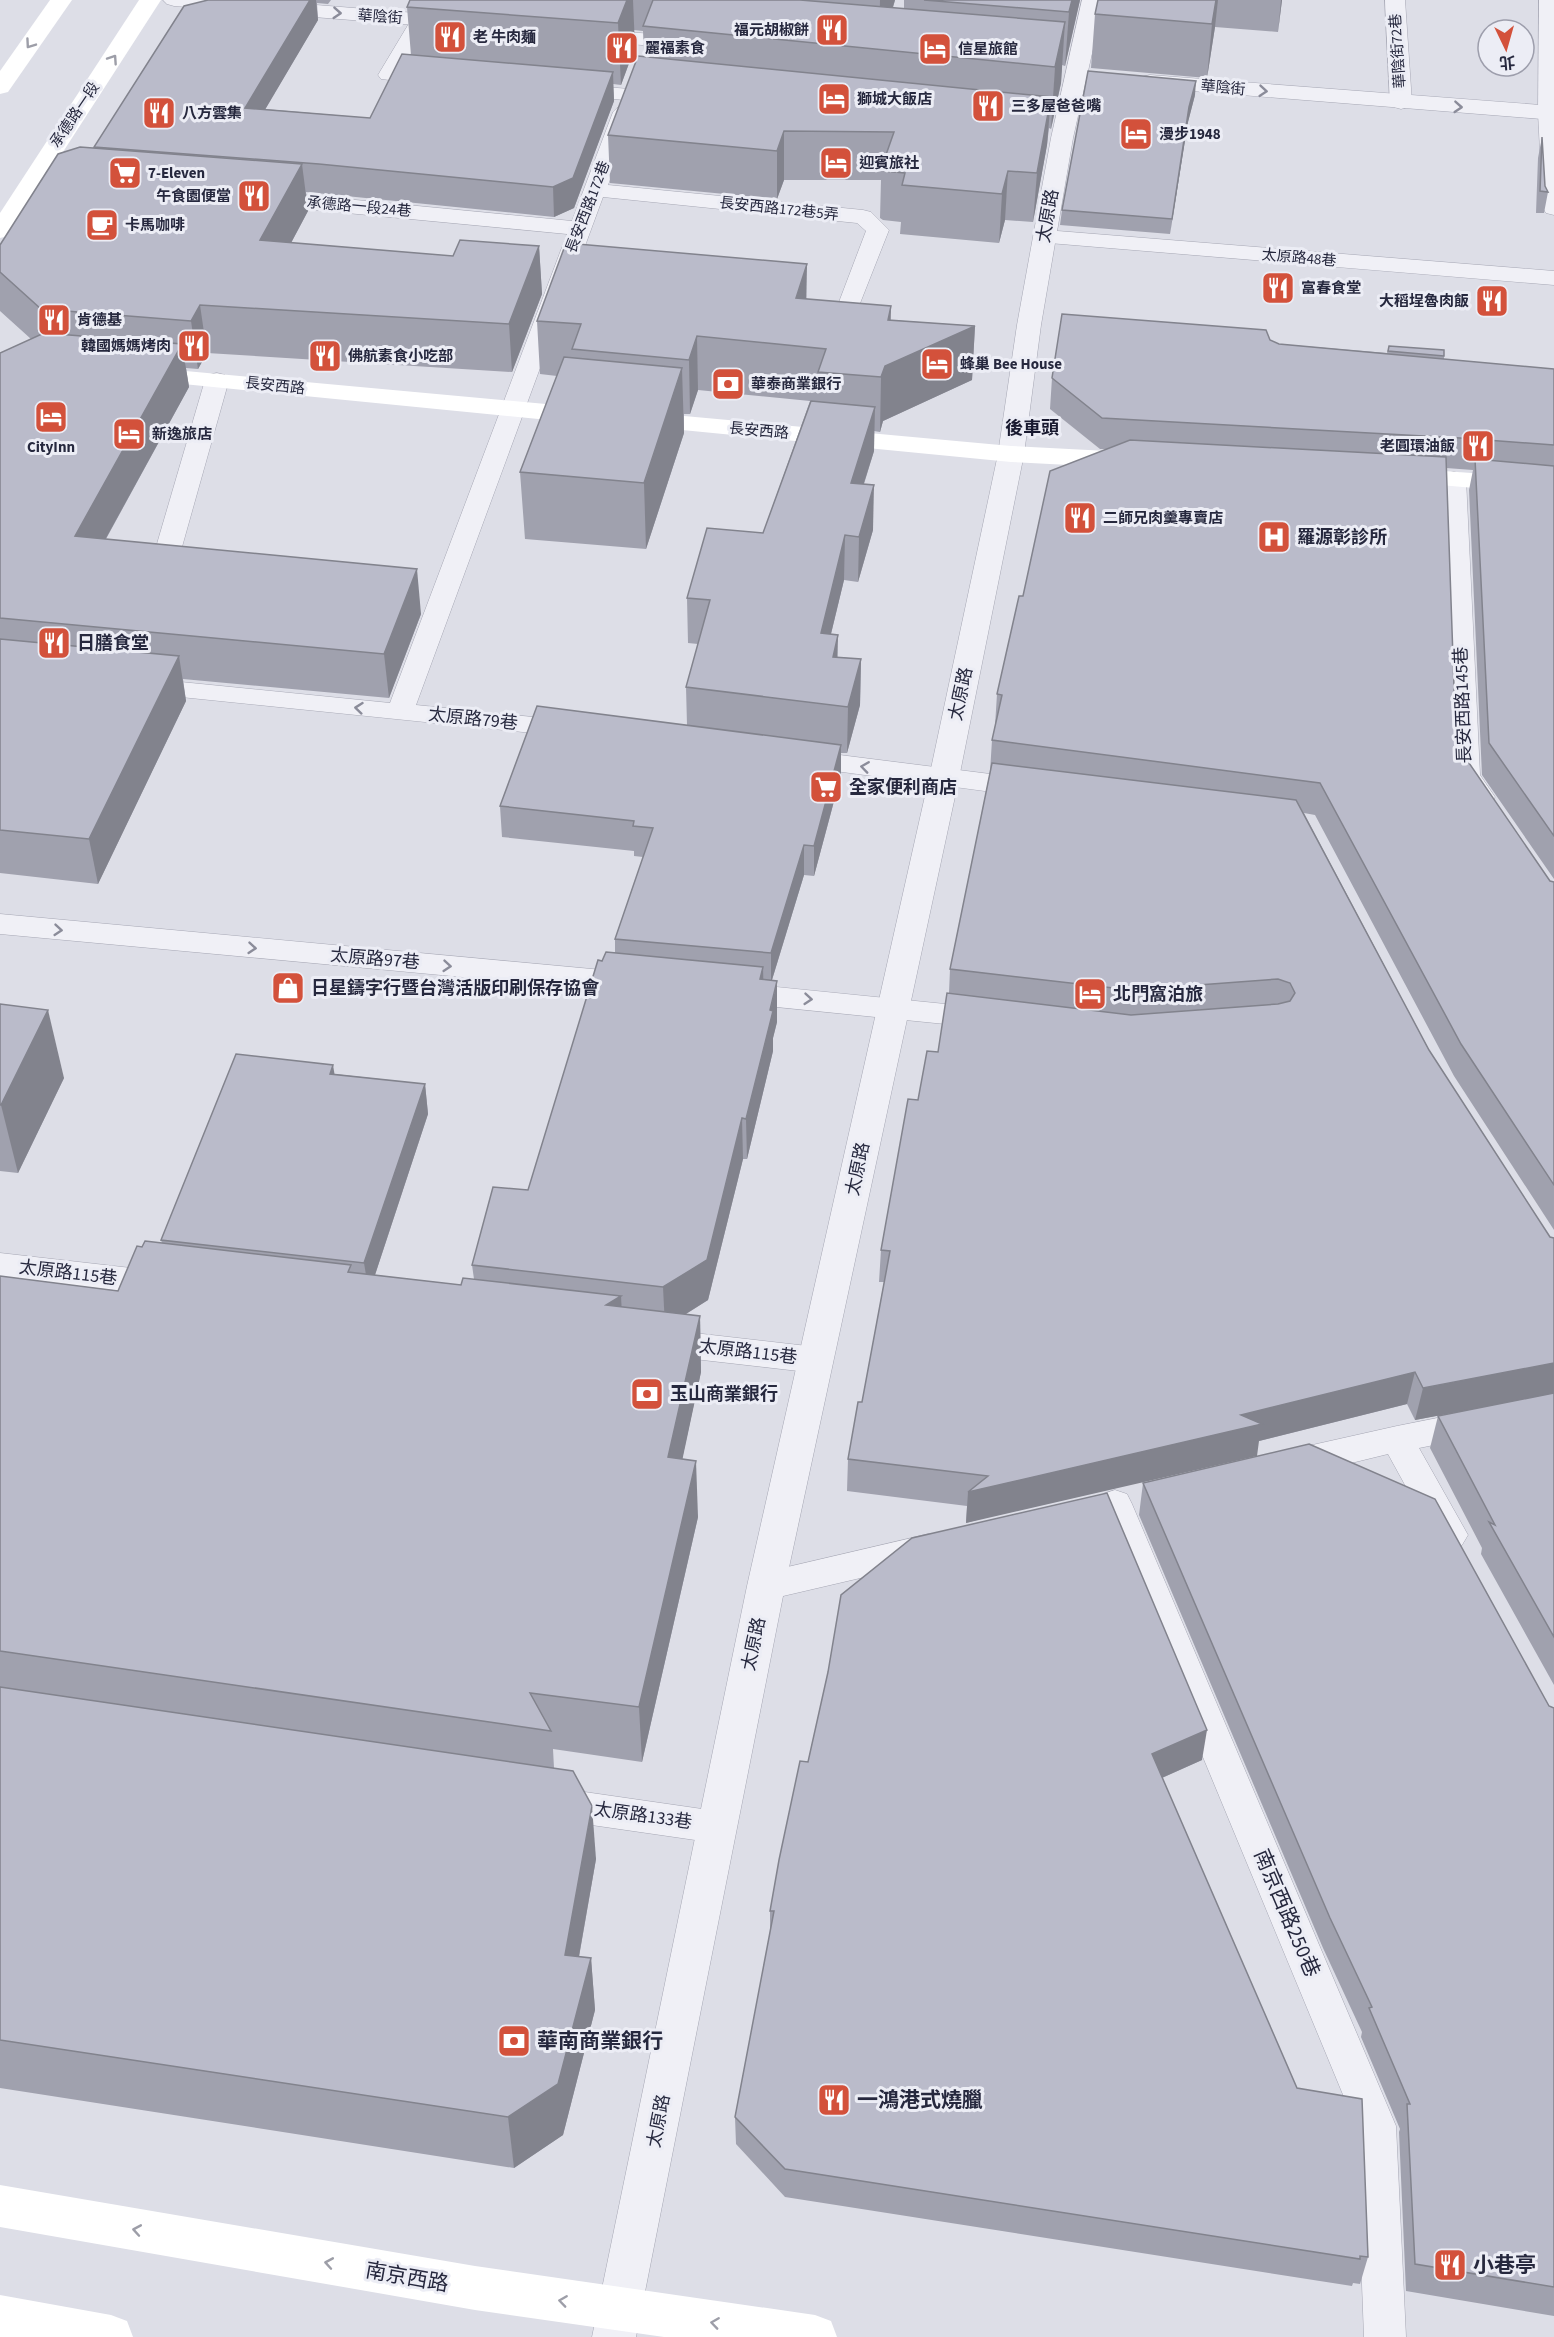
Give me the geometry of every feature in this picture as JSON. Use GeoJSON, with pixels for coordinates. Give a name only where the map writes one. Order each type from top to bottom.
{"type":"FeatureCollection","features":[{"type":"Feature","properties":{"kind":"main road"},"geometry":{"type":"LineString","coordinates":[[0,87],[61,0]]}},
{"type":"Feature","properties":{"kind":"main road","name":"承德路一段"},"geometry":{"type":"LineString","coordinates":[[0,231],[43,181],[150,0]]}},
{"type":"Feature","properties":{"kind":"main road","name":"長安西路"},"geometry":{"type":"LineString","coordinates":[[124,373],[1011,454],[1149,462]]}},
{"type":"Feature","properties":{"kind":"main road"},"geometry":{"type":"LineString","coordinates":[[1373,475],[1454,478],[1554,487]]}},
{"type":"Feature","properties":{"kind":"main road","name":"南京西路"},"geometry":{"type":"LineString","coordinates":[[0,2206],[475,2288],[617,2324],[815,2337]]}},
{"type":"Feature","properties":{"kind":"main road"},"geometry":{"type":"LineString","coordinates":[[0,2317],[111,2337]]}},
{"type":"Feature","properties":{"kind":"street","name":"華陰街"},"geometry":{"type":"LineString","coordinates":[[174,0],[469,24]]}},
{"type":"Feature","properties":{"kind":"street","name":"太原路"},"geometry":{"type":"LineString","coordinates":[[617,2324],[766,1586],[944,778],[1011,454],[1029,325],[1062,138],[1093,0]]}},
{"type":"Feature","properties":{"kind":"street"},"geometry":{"type":"LineString","coordinates":[[571,33],[710,45]]}},
{"type":"Feature","properties":{"kind":"street","name":"華陰街"},"geometry":{"type":"LineString","coordinates":[[1128,80],[1551,113]]}},
{"type":"Feature","properties":{"kind":"lane","name":"華陰街72巷"},"geometry":{"type":"LineString","coordinates":[[1395,0],[1401,103]]}},
{"type":"Feature","properties":{"kind":"lane"},"geometry":{"type":"LineString","coordinates":[[1549,0],[1554,208]]}},
{"type":"Feature","properties":{"kind":"lane"},"geometry":{"type":"LineString","coordinates":[[421,20],[388,75],[458,80]]}},
{"type":"Feature","properties":{"kind":"lane","name":"長安西路172巷"},"geometry":{"type":"LineString","coordinates":[[400,712],[650,40]]}},
{"type":"Feature","properties":{"kind":"lane"},"geometry":{"type":"LineString","coordinates":[[550,88],[689,100]]}},
{"type":"Feature","properties":{"kind":"lane"},"geometry":{"type":"LineString","coordinates":[[1039,136],[1062,138]]}},
{"type":"Feature","properties":{"kind":"lane","name":"長安西路172巷5弄"},"geometry":{"type":"LineString","coordinates":[[594,189],[863,218],[878,230],[849,306],[832,311],[785,306]]}},
{"type":"Feature","properties":{"kind":"lane","name":"承德路一段24巷"},"geometry":{"type":"LineString","coordinates":[[239,197],[579,228]]}},
{"type":"Feature","properties":{"kind":"lane","name":"太原路48巷"},"geometry":{"type":"LineString","coordinates":[[1045,237],[1554,278]]}},
{"type":"Feature","properties":{"kind":"lane"},"geometry":{"type":"LineString","coordinates":[[560,284],[584,286]]}},
{"type":"Feature","properties":{"kind":"lane"},"geometry":{"type":"LineString","coordinates":[[167,554],[217,380]]}},
{"type":"Feature","properties":{"kind":"lane","name":"長安西路145巷"},"geometry":{"type":"LineString","coordinates":[[1454,478],[1466,776],[1493,816]]}},
{"type":"Feature","properties":{"kind":"lane","name":"太原路79巷"},"geometry":{"type":"LineString","coordinates":[[118,684],[596,731]]}},
{"type":"Feature","properties":{"kind":"lane"},"geometry":{"type":"LineString","coordinates":[[770,755],[1060,792]]}},
{"type":"Feature","properties":{"kind":"lane","name":"太原路97巷"},"geometry":{"type":"LineString","coordinates":[[0,924],[666,986]]}},
{"type":"Feature","properties":{"kind":"lane"},"geometry":{"type":"LineString","coordinates":[[714,991],[892,1007],[1010,1021]]}},
{"type":"Feature","properties":{"kind":"lane","name":"太原路115巷"},"geometry":{"type":"LineString","coordinates":[[0,1264],[201,1288]]}},
{"type":"Feature","properties":{"kind":"lane","name":"太原路115巷"},"geometry":{"type":"LineString","coordinates":[[627,1338],[816,1360]]}},
{"type":"Feature","properties":{"kind":"lane"},"geometry":{"type":"LineString","coordinates":[[1262,1470],[1397,1439],[1554,1408]]}},
{"type":"Feature","properties":{"kind":"lane"},"geometry":{"type":"LineString","coordinates":[[1397,1439],[1465,1561]]}},
{"type":"Feature","properties":{"kind":"lane","name":"南京西路250巷"},"geometry":{"type":"LineString","coordinates":[[1115,1504],[1376,2126],[1385,2337]]}},
{"type":"Feature","properties":{"kind":"lane"},"geometry":{"type":"LineString","coordinates":[[766,1586],[964,1540]]}},
{"type":"Feature","properties":{"kind":"lane","name":"太原路133巷"},"geometry":{"type":"LineString","coordinates":[[517,1798],[716,1827]]}},
{"type":"Feature","properties":{"kind":"building"},"geometry":{"type":"Polygon","coordinates":[[[208,0],[310,0],[245,108],[370,118],[402,54],[613,72],[573,178],[553,187],[319,164],[94,147],[184,6],[208,0]]]}},
{"type":"Feature","properties":{"kind":"building"},"geometry":{"type":"Polygon","coordinates":[[[410,0],[627,0],[618,23],[407,7],[410,0]]]}},
{"type":"Feature","properties":{"kind":"building"},"geometry":{"type":"Polygon","coordinates":[[[653,0],[800,0],[1065,22],[1055,67],[643,26],[653,0]]]}},
{"type":"Feature","properties":{"kind":"building"},"geometry":{"type":"Polygon","coordinates":[[[924,0],[1072,0],[1069,12],[924,0]]]}},
{"type":"Feature","properties":{"kind":"building"},"geometry":{"type":"Polygon","coordinates":[[[1098,0],[1216,0],[1212,24],[1095,14],[1098,0]]]}},
{"type":"Feature","properties":{"kind":"building"},"geometry":{"type":"Polygon","coordinates":[[[638,56],[1051,97],[1037,173],[1008,171],[1002,194],[902,185],[905,173],[881,169],[894,132],[784,131],[777,151],[608,135],[638,56]]]}},
{"type":"Feature","properties":{"kind":"building"},"geometry":{"type":"Polygon","coordinates":[[[1088,71],[1196,81],[1189,107],[1172,219],[1062,210],[1088,71]]]}},
{"type":"Feature","properties":{"kind":"building"},"geometry":{"type":"Polygon","coordinates":[[[1542,137],[1545,186],[1548,192],[1540,191],[1542,137]]]}},
{"type":"Feature","properties":{"kind":"building"},"geometry":{"type":"Polygon","coordinates":[[[80,147],[302,164],[260,240],[453,256],[460,240],[539,246],[509,324],[200,305],[191,321],[41,309],[0,272],[0,245],[58,154],[80,147]]]}},
{"type":"Feature","properties":{"kind":"building"},"geometry":{"type":"Polygon","coordinates":[[[566,243],[807,264],[796,298],[891,306],[888,320],[975,326],[885,366],[881,377],[818,372],[826,349],[697,336],[689,360],[572,349],[581,324],[537,321],[566,243]]]}},
{"type":"Feature","properties":{"kind":"building"},"geometry":{"type":"Polygon","coordinates":[[[1062,314],[1266,330],[1270,340],[1279,344],[1554,369],[1554,445],[1102,418],[1052,378],[1062,314]]]}},
{"type":"Feature","properties":{"kind":"building"},"geometry":{"type":"Polygon","coordinates":[[[44,333],[182,344],[75,536],[417,569],[384,654],[0,618],[0,353],[44,333]]]}},
{"type":"Feature","properties":{"kind":"building"},"geometry":{"type":"Polygon","coordinates":[[[1389,346],[1444,350],[1444,356],[1388,351],[1389,346]]]}},
{"type":"Feature","properties":{"kind":"building"},"geometry":{"type":"Polygon","coordinates":[[[564,357],[682,368],[644,483],[520,472],[564,357]]]}},
{"type":"Feature","properties":{"kind":"building"},"geometry":{"type":"Polygon","coordinates":[[[811,401],[875,407],[851,483],[874,485],[859,537],[845,535],[821,633],[838,635],[833,657],[861,659],[848,707],[686,687],[710,600],[687,598],[707,528],[763,533],[811,401]]]}},
{"type":"Feature","properties":{"kind":"building"},"geometry":{"type":"Polygon","coordinates":[[[1130,440],[1446,457],[1456,744],[1550,881],[1554,882],[1554,1185],[1461,1044],[1320,783],[992,740],[1002,695],[997,694],[1019,596],[1023,596],[1050,471],[1130,440]]]}},
{"type":"Feature","properties":{"kind":"building"},"geometry":{"type":"Polygon","coordinates":[[[1475,459],[1554,466],[1554,836],[1489,743],[1475,459]]]}},
{"type":"Feature","properties":{"kind":"building"},"geometry":{"type":"Polygon","coordinates":[[[0,639],[179,656],[89,839],[0,830],[0,639]]]}},
{"type":"Feature","properties":{"kind":"building"},"geometry":{"type":"Polygon","coordinates":[[[537,706],[841,745],[814,846],[804,845],[771,953],[615,939],[653,828],[633,826],[634,821],[500,806],[537,706]]]}},
{"type":"Feature","properties":{"kind":"building"},"geometry":{"type":"Polygon","coordinates":[[[992,763],[1296,800],[1429,1050],[1550,1237],[1554,1238],[1554,1363],[1423,1388],[1415,1372],[1241,1415],[1262,1424],[968,1492],[988,1476],[848,1459],[858,1402],[862,1402],[890,1251],[881,1250],[908,1099],[918,1100],[927,1051],[938,1052],[947,993],[1131,1015],[1278,1004],[1290,1001],[1295,993],[1290,983],[1278,979],[1131,990],[950,969],[992,763]]]}},
{"type":"Feature","properties":{"kind":"building"},"geometry":{"type":"Polygon","coordinates":[[[606,952],[763,967],[760,979],[777,981],[770,1010],[773,1011],[746,1119],[742,1118],[707,1260],[663,1287],[472,1265],[493,1187],[528,1190],[598,960],[602,961],[606,952]]]}},
{"type":"Feature","properties":{"kind":"building"},"geometry":{"type":"Polygon","coordinates":[[[0,1004],[48,1010],[1,1105],[0,1105],[0,1004]]]}},
{"type":"Feature","properties":{"kind":"building"},"geometry":{"type":"Polygon","coordinates":[[[236,1054],[333,1065],[330,1074],[425,1084],[364,1263],[161,1240],[236,1054]]]}},
{"type":"Feature","properties":{"kind":"building"},"geometry":{"type":"Polygon","coordinates":[[[145,1241],[351,1265],[348,1272],[461,1285],[463,1278],[621,1296],[606,1305],[700,1316],[668,1457],[696,1461],[639,1707],[530,1693],[551,1731],[0,1651],[0,1276],[118,1291],[137,1246],[142,1247],[145,1241]]]}},
{"type":"Feature","properties":{"kind":"building"},"geometry":{"type":"Polygon","coordinates":[[[1554,1393],[1554,1637],[1489,1522],[1495,1525],[1438,1416],[1554,1393]]]}},
{"type":"Feature","properties":{"kind":"building"},"geometry":{"type":"Polygon","coordinates":[[[1309,1444],[1435,1499],[1549,1706],[1554,1708],[1554,2287],[1415,2264],[1407,2104],[1410,2104],[1369,2008],[1372,2007],[1330,1918],[1143,1483],[1309,1444]]]}},
{"type":"Feature","properties":{"kind":"building"},"geometry":{"type":"Polygon","coordinates":[[[1107,1493],[1207,1730],[1152,1754],[1297,2088],[1362,2099],[1368,2257],[1360,2256],[1360,2259],[785,2169],[735,2117],[774,1911],[770,1911],[779,1860],[800,1761],[808,1762],[828,1672],[841,1595],[912,1538],[1107,1493]]]}},
{"type":"Feature","properties":{"kind":"building"},"geometry":{"type":"Polygon","coordinates":[[[0,1687],[573,1771],[592,1806],[565,1955],[591,1958],[558,2084],[508,2117],[0,2040],[0,1687]]]}},
{"type":"Feature","properties":{"kind":"place","name":"福元胡椒餅"},"geometry":{"type":"Point","coordinates":[832,30]}},
{"type":"Feature","properties":{"kind":"place","name":"老 牛肉麺"},"geometry":{"type":"Point","coordinates":[450,37]}},
{"type":"Feature","properties":{"kind":"place","name":"麗福素食"},"geometry":{"type":"Point","coordinates":[622,48]}},
{"type":"Feature","properties":{"kind":"place","name":"信星旅館"},"geometry":{"type":"Point","coordinates":[935,49]}},
{"type":"Feature","properties":{"kind":"place","name":"獅城大飯店"},"geometry":{"type":"Point","coordinates":[834,99]}},
{"type":"Feature","properties":{"kind":"place","name":"三多屋爸爸嘴"},"geometry":{"type":"Point","coordinates":[988,106]}},
{"type":"Feature","properties":{"kind":"place","name":"八方雲集"},"geometry":{"type":"Point","coordinates":[159,113]}},
{"type":"Feature","properties":{"kind":"place","name":"漫步1948"},"geometry":{"type":"Point","coordinates":[1136,134]}},
{"type":"Feature","properties":{"kind":"place","name":"迎賓旅社"},"geometry":{"type":"Point","coordinates":[836,163]}},
{"type":"Feature","properties":{"kind":"place","name":"7-Eleven"},"geometry":{"type":"Point","coordinates":[125,173]}},
{"type":"Feature","properties":{"kind":"place","name":"午食園便當"},"geometry":{"type":"Point","coordinates":[254,196]}},
{"type":"Feature","properties":{"kind":"place","name":"卡馬咖啡"},"geometry":{"type":"Point","coordinates":[102,225]}},
{"type":"Feature","properties":{"kind":"place","name":"富春食堂"},"geometry":{"type":"Point","coordinates":[1278,288]}},
{"type":"Feature","properties":{"kind":"place","name":"大稻埕魯肉飯"},"geometry":{"type":"Point","coordinates":[1492,301]}},
{"type":"Feature","properties":{"kind":"place","name":"肯德基"},"geometry":{"type":"Point","coordinates":[54,320]}},
{"type":"Feature","properties":{"kind":"place","name":"韓國媽媽烤肉"},"geometry":{"type":"Point","coordinates":[194,346]}},
{"type":"Feature","properties":{"kind":"place","name":"佛航素食小吃部"},"geometry":{"type":"Point","coordinates":[325,356]}},
{"type":"Feature","properties":{"kind":"place","name":"蜂巢 Bee House"},"geometry":{"type":"Point","coordinates":[937,364]}},
{"type":"Feature","properties":{"kind":"place","name":"華泰商業銀行"},"geometry":{"type":"Point","coordinates":[728,384]}},
{"type":"Feature","properties":{"kind":"place","name":"CityInn"},"geometry":{"type":"Point","coordinates":[51,417]}},
{"type":"Feature","properties":{"kind":"place","name":"新逸旅店"},"geometry":{"type":"Point","coordinates":[129,434]}},
{"type":"Feature","properties":{"kind":"place","name":"老圓環油飯"},"geometry":{"type":"Point","coordinates":[1478,446]}},
{"type":"Feature","properties":{"kind":"place","name":"二師兄肉羹專賣店"},"geometry":{"type":"Point","coordinates":[1080,518]}},
{"type":"Feature","properties":{"kind":"place","name":"羅源彰診所"},"geometry":{"type":"Point","coordinates":[1274,537]}},
{"type":"Feature","properties":{"kind":"place","name":"日膳食堂"},"geometry":{"type":"Point","coordinates":[54,643]}},
{"type":"Feature","properties":{"kind":"place","name":"全家便利商店"},"geometry":{"type":"Point","coordinates":[826,787]}},
{"type":"Feature","properties":{"kind":"place","name":"日星鑄字行暨台灣活版印刷保存協會"},"geometry":{"type":"Point","coordinates":[288,988]}},
{"type":"Feature","properties":{"kind":"place","name":"北門窩泊旅"},"geometry":{"type":"Point","coordinates":[1090,994]}},
{"type":"Feature","properties":{"kind":"place","name":"玉山商業銀行"},"geometry":{"type":"Point","coordinates":[647,1394]}},
{"type":"Feature","properties":{"kind":"place","name":"華南商業銀行"},"geometry":{"type":"Point","coordinates":[514,2041]}},
{"type":"Feature","properties":{"kind":"place","name":"一鴻港式燒臘"},"geometry":{"type":"Point","coordinates":[834,2100]}},
{"type":"Feature","properties":{"kind":"place","name":"小巷亭"},"geometry":{"type":"Point","coordinates":[1450,2265]}},
{"type":"Feature","properties":{"kind":"district","name":"後車頭"},"geometry":{"type":"Point","coordinates":[1032,428]}}]}
